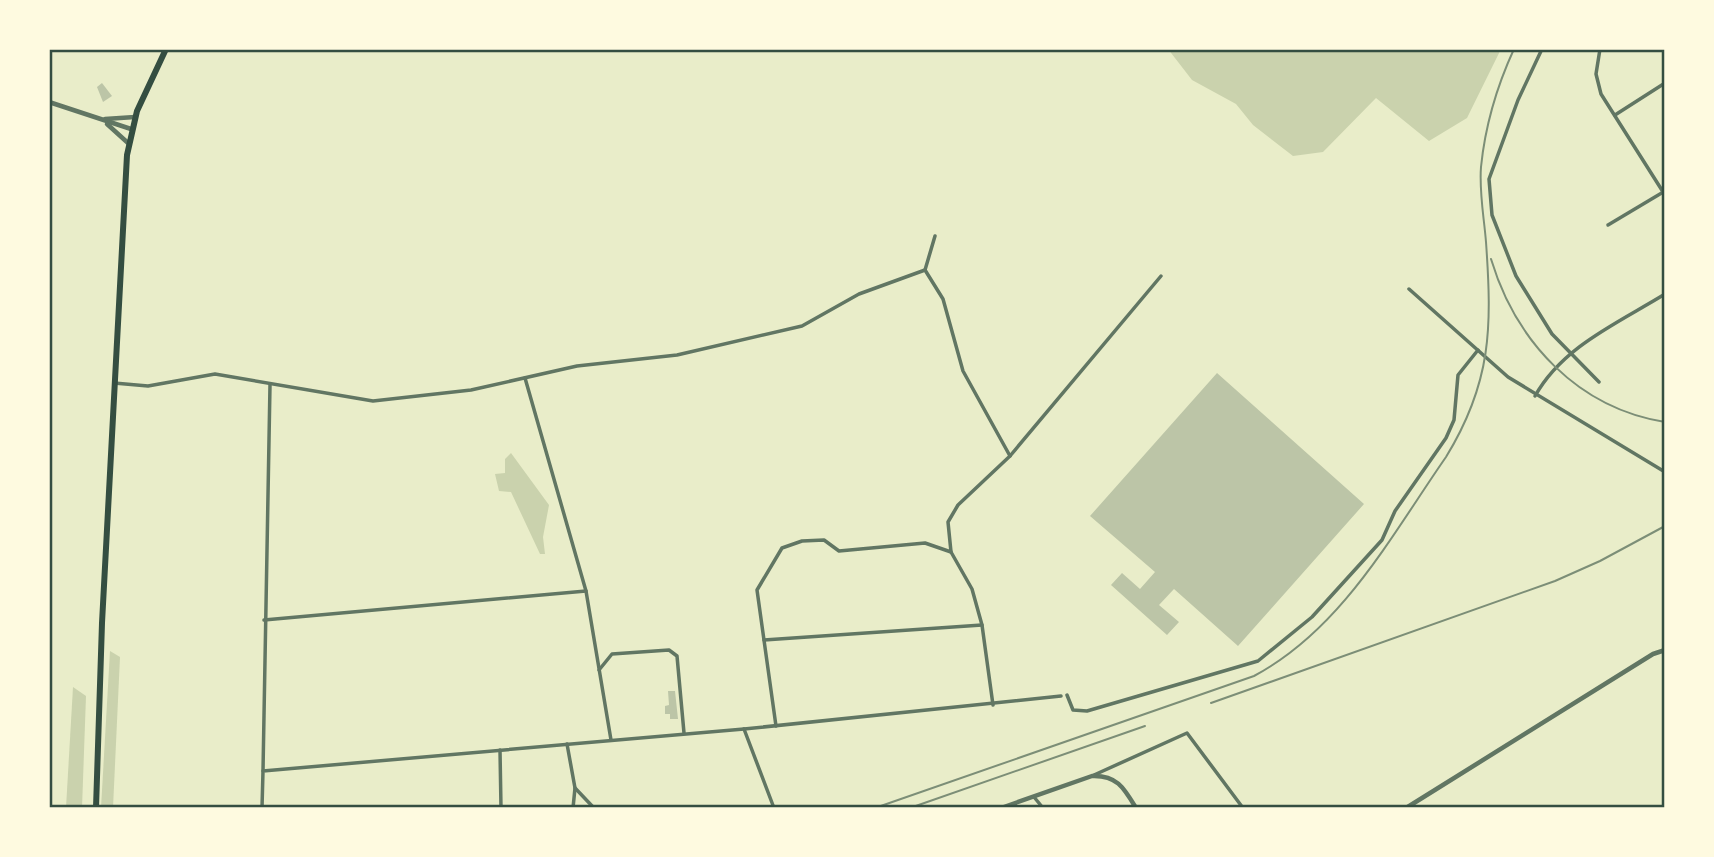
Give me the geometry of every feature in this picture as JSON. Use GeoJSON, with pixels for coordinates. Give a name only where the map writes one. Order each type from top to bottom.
{"type":"FeatureCollection","features":[{"type":"Feature","properties":{"kind":"highway"},"geometry":{"type":"LineString","coordinates":[[96,808],[114,383],[128,143],[135,117],[166,49]]}},
{"type":"Feature","properties":{"kind":"street"},"geometry":{"type":"LineString","coordinates":[[1542,49],[1518,100],[1489,179],[1492,215],[1516,276],[1552,334],[1599,382]]}},
{"type":"Feature","properties":{"kind":"street"},"geometry":{"type":"LineString","coordinates":[[1600,49],[1597,58],[1597,85],[1664,193],[1608,226]]}},
{"type":"Feature","properties":{"kind":"street"},"geometry":{"type":"LineString","coordinates":[[1615,115],[1665,82]]}},
{"type":"Feature","properties":{"kind":"street"},"geometry":{"type":"LineString","coordinates":[[49,102],[131,130]]}},
{"type":"Feature","properties":{"kind":"street"},"geometry":{"type":"LineString","coordinates":[[97,118],[135,117]]}},
{"type":"Feature","properties":{"kind":"street"},"geometry":{"type":"LineString","coordinates":[[97,118],[115,129],[128,143]]}},
{"type":"Feature","properties":{"kind":"street"},"geometry":{"type":"LineString","coordinates":[[935,236],[925,270],[943,299],[963,371],[1010,456]]}},
{"type":"Feature","properties":{"kind":"street"},"geometry":{"type":"LineString","coordinates":[[114,383],[148,386],[215,374],[373,401],[471,390],[577,366],[677,355],[802,326],[859,294],[925,270]]}},
{"type":"Feature","properties":{"kind":"street"},"geometry":{"type":"LineString","coordinates":[[993,705],[982,625],[972,589],[951,552],[948,522],[958,505],[1010,456],[1161,276]]}},
{"type":"Feature","properties":{"kind":"street"},"geometry":{"type":"LineString","coordinates":[[1409,289],[1535,396],[1665,472]]}},
{"type":"Feature","properties":{"kind":"street"},"geometry":{"type":"LineString","coordinates":[[1535,396],[1553,367],[1570,351],[1665,294]]}},
{"type":"Feature","properties":{"kind":"street"},"geometry":{"type":"LineString","coordinates":[[1067,695],[1073,710],[1087,711],[1230,670],[1270,653],[1327,602],[1382,540],[1395,511],[1446,438],[1454,420],[1458,375],[1478,350]]}},
{"type":"Feature","properties":{"kind":"street"},"geometry":{"type":"LineString","coordinates":[[525,378],[586,591],[611,740]]}},
{"type":"Feature","properties":{"kind":"street"},"geometry":{"type":"LineString","coordinates":[[262,808],[270,385]]}},
{"type":"Feature","properties":{"kind":"street"},"geometry":{"type":"LineString","coordinates":[[776,726],[757,590],[782,548],[802,541],[824,540],[839,551],[925,543],[951,552]]}},
{"type":"Feature","properties":{"kind":"street"},"geometry":{"type":"LineString","coordinates":[[264,620],[586,591]]}},
{"type":"Feature","properties":{"kind":"street"},"geometry":{"type":"LineString","coordinates":[[765,640],[982,625]]}},
{"type":"Feature","properties":{"kind":"street"},"geometry":{"type":"LineString","coordinates":[[599,670],[612,654],[669,650],[677,656],[684,733]]}},
{"type":"Feature","properties":{"kind":"street"},"geometry":{"type":"LineString","coordinates":[[1406,808],[1642,661],[1665,650]]}},
{"type":"Feature","properties":{"kind":"street"},"geometry":{"type":"LineString","coordinates":[[263,771],[776,726],[1061,696]]}},
{"type":"Feature","properties":{"kind":"street"},"geometry":{"type":"LineString","coordinates":[[744,729],[775,808]]}},
{"type":"Feature","properties":{"kind":"street"},"geometry":{"type":"LineString","coordinates":[[1002,808],[1092,776],[1187,733],[1243,808]]}},
{"type":"Feature","properties":{"kind":"street"},"geometry":{"type":"LineString","coordinates":[[567,744],[575,788],[572,808]]}},
{"type":"Feature","properties":{"kind":"street"},"geometry":{"type":"LineString","coordinates":[[500,750],[501,808]]}},
{"type":"Feature","properties":{"kind":"street"},"geometry":{"type":"LineString","coordinates":[[1092,776],[1107,776],[1119,782],[1136,808]]}},
{"type":"Feature","properties":{"kind":"street"},"geometry":{"type":"LineString","coordinates":[[575,788],[594,808]]}},
{"type":"Feature","properties":{"kind":"street"},"geometry":{"type":"LineString","coordinates":[[1034,797],[1043,808]]}},
{"type":"Feature","properties":{"kind":"green space"},"geometry":{"type":"Polygon","coordinates":[[[1168,49],[1501,49],[1467,118],[1429,141],[1376,98],[1323,152],[1293,156],[1253,125],[1236,104],[1192,80],[1168,49]]]}},
{"type":"Feature","properties":{"kind":"green space"},"geometry":{"type":"Polygon","coordinates":[[[511,453],[549,505],[543,537],[545,554],[540,554],[511,492],[499,491],[495,474],[505,473],[505,459],[511,453]]]}},
{"type":"Feature","properties":{"kind":"green space"},"geometry":{"type":"Polygon","coordinates":[[[110,651],[120,657],[113,808],[101,808],[110,651]]]}},
{"type":"Feature","properties":{"kind":"green space"},"geometry":{"type":"Polygon","coordinates":[[[73,687],[86,696],[82,808],[66,808],[73,687]]]}},
{"type":"Feature","properties":{"kind":"building"},"geometry":{"type":"Polygon","coordinates":[[[102,83],[112,96],[103,102],[97,87],[102,83]]]}},
{"type":"Feature","properties":{"kind":"building"},"geometry":{"type":"Polygon","coordinates":[[[1217,373],[1364,504],[1238,646],[1174,589],[1159,605],[1179,622],[1167,635],[1111,585],[1122,573],[1140,589],[1155,572],[1090,516],[1217,373]]]}},
{"type":"Feature","properties":{"kind":"building"},"geometry":{"type":"Polygon","coordinates":[[[668,691],[675,691],[678,719],[670,719],[670,714],[665,714],[665,706],[669,705],[668,691]]]}},
{"type":"Feature","properties":{"kind":"railway"},"geometry":{"type":"LineString","coordinates":[[875,808],[1254,676],[1285,656],[1339,607],[1384,549],[1446,457],[1472,404],[1486,353],[1488,328],[1489,301],[1481,167],[1493,107],[1514,49]]}},
{"type":"Feature","properties":{"kind":"railway"},"geometry":{"type":"LineString","coordinates":[[1491,259],[1517,318],[1534,343],[1555,366],[1578,386],[1605,402],[1634,414],[1665,422]]}},
{"type":"Feature","properties":{"kind":"railway"},"geometry":{"type":"LineString","coordinates":[[1211,703],[1555,581],[1600,561],[1665,526]]}},
{"type":"Feature","properties":{"kind":"railway"},"geometry":{"type":"LineString","coordinates":[[910,808],[1145,726]]}}]}
